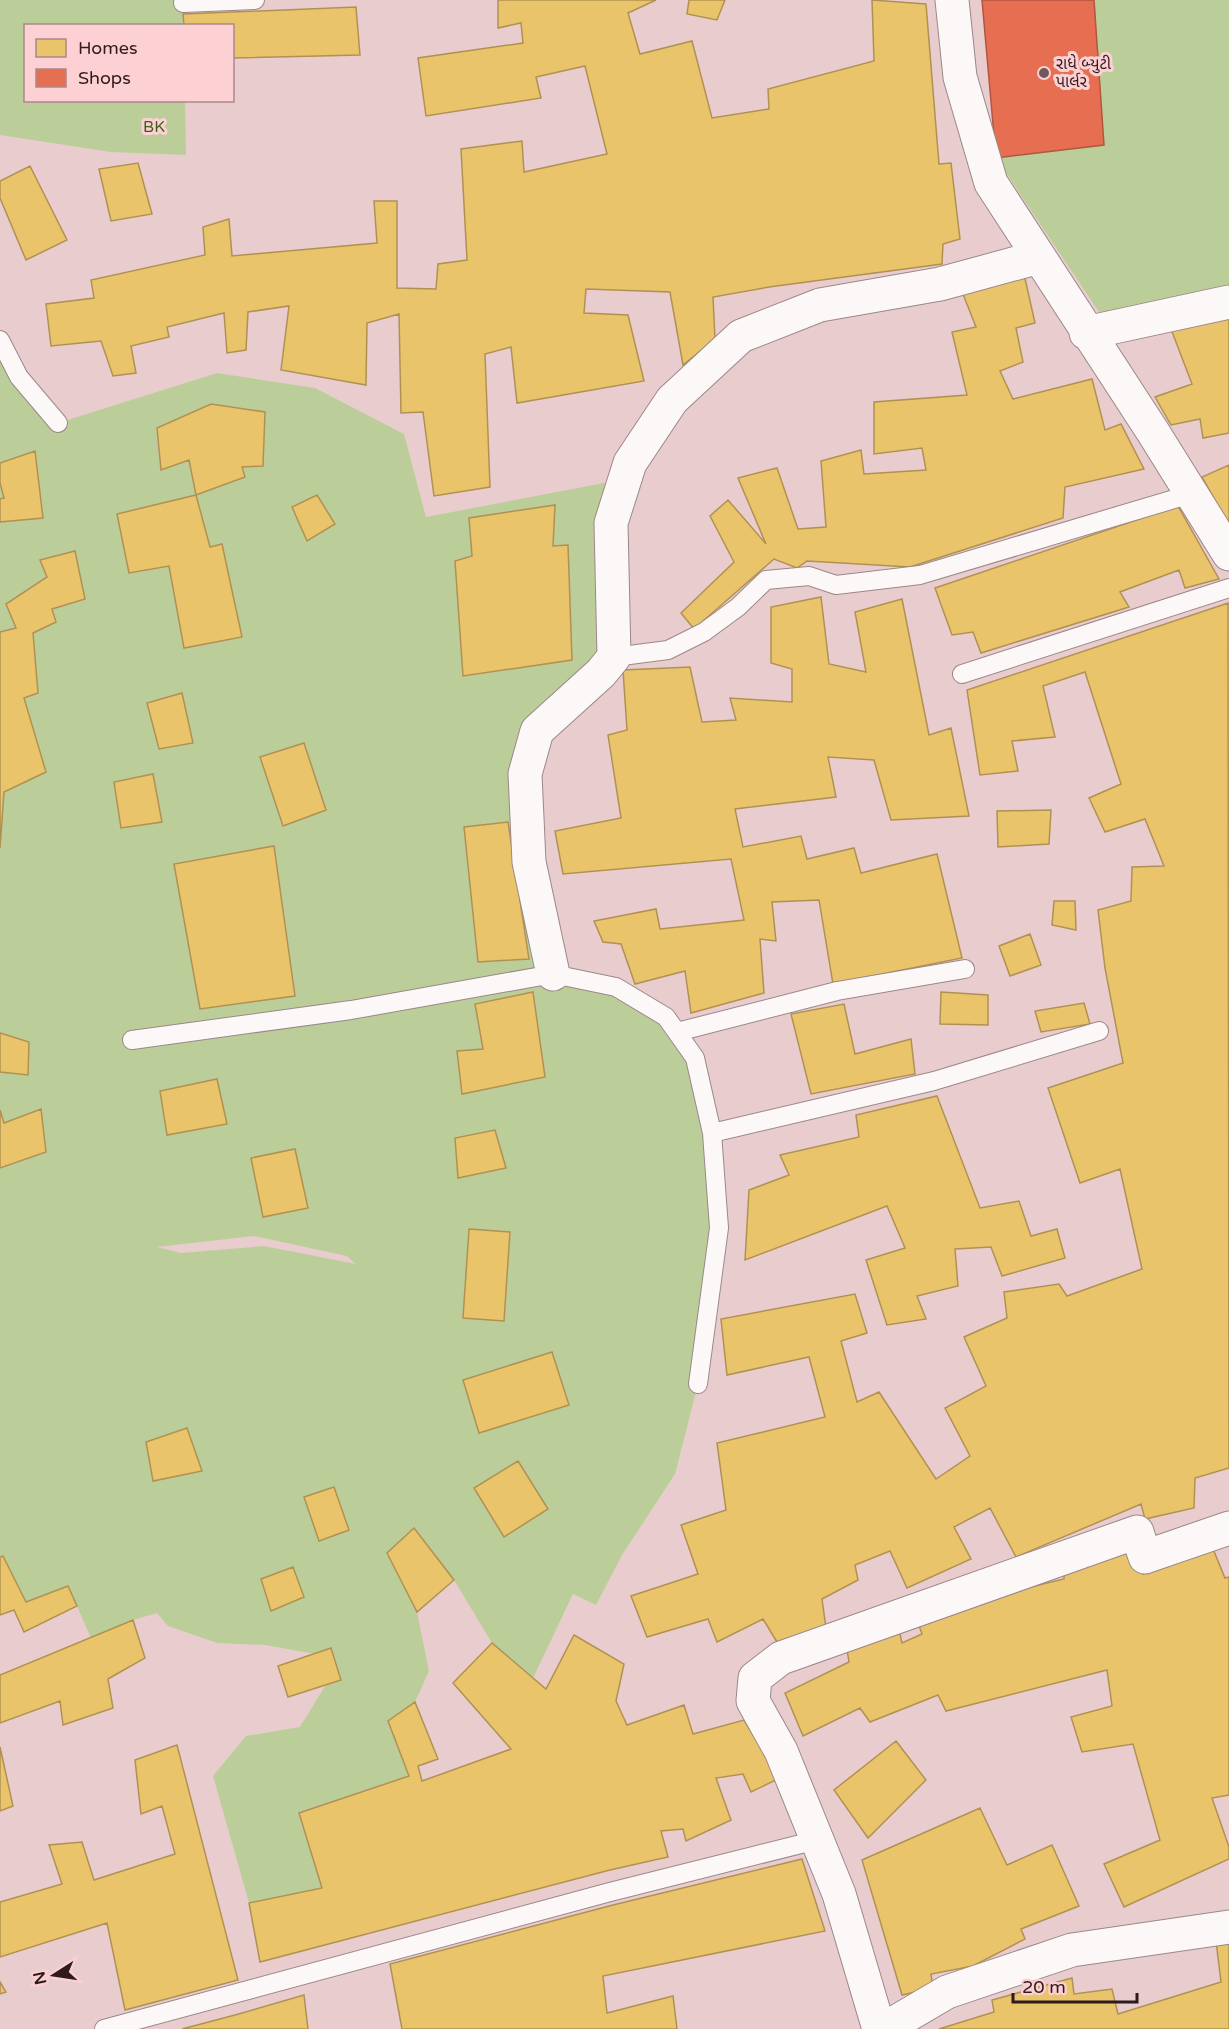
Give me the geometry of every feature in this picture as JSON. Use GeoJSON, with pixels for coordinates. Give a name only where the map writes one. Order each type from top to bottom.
{"type":"FeatureCollection","features":[{"type":"Feature","properties":{"kind":"street"},"geometry":{"type":"LineString","coordinates":[[952,0],[960,77],[991,183],[1086,333],[1153,432],[1229,554]]}},
{"type":"Feature","properties":{"kind":"street"},"geometry":{"type":"LineString","coordinates":[[553,974],[529,862],[525,774],[537,731],[601,673],[614,657],[611,523],[630,463],[672,400],[741,336],[820,305],[940,284],[1039,257]]}},
{"type":"Feature","properties":{"kind":"street"},"geometry":{"type":"LineString","coordinates":[[1086,333],[1229,302]]}},
{"type":"Feature","properties":{"kind":"street"},"geometry":{"type":"LineString","coordinates":[[879,2029],[839,1894],[781,1751],[753,1701],[755,1678],[781,1658],[1137,1532],[1144,1557],[1229,1528]]}},
{"type":"Feature","properties":{"kind":"street"},"geometry":{"type":"LineString","coordinates":[[884,2029],[947,1992],[1072,1950],[1229,1928]]}},
{"type":"Feature","properties":{"kind":"lane"},"geometry":{"type":"LineString","coordinates":[[183,3],[255,0]]}},
{"type":"Feature","properties":{"kind":"lane"},"geometry":{"type":"LineString","coordinates":[[0,340],[19,376],[58,423]]}},
{"type":"Feature","properties":{"kind":"lane"},"geometry":{"type":"LineString","coordinates":[[614,657],[668,650],[704,632],[738,607],[766,580],[809,576],[836,585],[920,575],[1191,494]]}},
{"type":"Feature","properties":{"kind":"lane"},"geometry":{"type":"LineString","coordinates":[[962,674],[1229,588]]}},
{"type":"Feature","properties":{"kind":"lane"},"geometry":{"type":"LineString","coordinates":[[677,1032],[837,991],[965,969]]}},
{"type":"Feature","properties":{"kind":"lane"},"geometry":{"type":"LineString","coordinates":[[132,1040],[351,1010],[553,974],[616,987],[666,1017],[695,1058],[712,1134],[719,1228],[698,1384]]}},
{"type":"Feature","properties":{"kind":"lane"},"geometry":{"type":"LineString","coordinates":[[712,1134],[934,1081],[1099,1031]]}},
{"type":"Feature","properties":{"kind":"lane"},"geometry":{"type":"LineString","coordinates":[[104,2029],[598,1895],[817,1840]]}},
{"type":"Feature","properties":{"kind":"green space","name":"BK"},"geometry":{"type":"Polygon","coordinates":[[[0,0],[183,0],[184,24],[24,24],[24,102],[185,102],[186,155],[111,152],[0,135],[0,0]]]}},
{"type":"Feature","properties":{"kind":"green space"},"geometry":{"type":"Polygon","coordinates":[[[1094,0],[1229,0],[1229,289],[1105,321],[996,158],[1104,145],[1094,0]]]}},
{"type":"Feature","properties":{"kind":"green space"},"geometry":{"type":"Polygon","coordinates":[[[0,334],[58,423],[217,373],[315,388],[404,434],[426,517],[625,479],[614,657],[537,731],[553,974],[616,987],[666,1017],[720,1131],[698,1384],[675,1474],[622,1555],[596,1605],[573,1594],[533,1678],[492,1643],[454,1580],[415,1528],[387,1553],[417,1612],[429,1671],[415,1702],[388,1721],[409,1776],[299,1813],[322,1888],[249,1903],[213,1776],[246,1736],[300,1727],[325,1686],[341,1680],[332,1649],[315,1654],[265,1645],[217,1643],[168,1626],[157,1613],[133,1620],[91,1638],[68,1586],[26,1602],[3,1556],[0,1557],[0,334]],[[254,1236],[157,1247],[181,1253],[264,1246],[356,1264],[347,1256],[254,1236]]]}},
{"type":"Feature","properties":{"kind":"building: Homes"},"geometry":{"type":"Polygon","coordinates":[[[498,0],[656,0],[628,13],[640,54],[692,41],[712,118],[769,109],[768,89],[874,61],[872,0],[926,4],[939,164],[951,163],[960,239],[943,244],[942,264],[769,287],[713,297],[715,339],[683,365],[670,292],[586,289],[584,313],[628,315],[644,381],[517,403],[511,347],[485,354],[490,487],[434,496],[423,412],[401,413],[399,314],[367,323],[366,385],[281,370],[289,306],[248,312],[246,350],[227,353],[224,313],[167,327],[169,337],[131,346],[136,373],[113,376],[101,341],[51,346],[46,304],[94,298],[91,280],[205,255],[203,227],[229,219],[232,256],[377,243],[374,201],[397,201],[397,288],[436,289],[438,264],[467,260],[461,149],[522,141],[524,172],[607,154],[585,66],[536,77],[541,98],[426,116],[418,58],[523,43],[521,23],[498,28],[498,0]]]}},
{"type":"Feature","properties":{"kind":"building: Homes"},"geometry":{"type":"Polygon","coordinates":[[[689,0],[725,0],[717,20],[687,14],[689,0]]]}},
{"type":"Feature","properties":{"kind":"building: Homes"},"geometry":{"type":"Polygon","coordinates":[[[356,7],[360,55],[234,58],[234,24],[184,24],[183,14],[356,7]]]}},
{"type":"Feature","properties":{"kind":"building: Homes"},"geometry":{"type":"Polygon","coordinates":[[[138,163],[152,214],[111,221],[99,169],[138,163]]]}},
{"type":"Feature","properties":{"kind":"building: Homes"},"geometry":{"type":"Polygon","coordinates":[[[30,166],[67,240],[26,260],[0,198],[0,181],[30,166]]]}},
{"type":"Feature","properties":{"kind":"building: Homes"},"geometry":{"type":"Polygon","coordinates":[[[1024,274],[1035,323],[1016,328],[1023,362],[1000,371],[1013,399],[1092,379],[1105,430],[1121,424],[1144,469],[1065,487],[1063,518],[910,567],[807,561],[797,568],[774,559],[694,629],[681,613],[734,562],[710,516],[728,500],[766,544],[738,478],[777,468],[798,529],[826,527],[821,461],[861,450],[864,474],[926,470],[922,448],[874,454],[874,402],[967,395],[952,332],[976,327],[961,289],[1024,274]]]}},
{"type":"Feature","properties":{"kind":"building: Homes"},"geometry":{"type":"Polygon","coordinates":[[[1229,313],[1229,433],[1203,438],[1200,419],[1171,425],[1155,397],[1192,384],[1171,329],[1229,313]]]}},
{"type":"Feature","properties":{"kind":"building: Homes"},"geometry":{"type":"Polygon","coordinates":[[[211,404],[265,412],[263,466],[242,467],[245,477],[196,495],[189,460],[161,470],[157,428],[211,404]]]}},
{"type":"Feature","properties":{"kind":"building: Homes"},"geometry":{"type":"Polygon","coordinates":[[[35,451],[43,518],[0,522],[0,499],[4,498],[0,483],[0,463],[35,451]]]}},
{"type":"Feature","properties":{"kind":"building: Homes"},"geometry":{"type":"Polygon","coordinates":[[[1229,465],[1229,525],[1202,477],[1229,465]]]}},
{"type":"Feature","properties":{"kind":"building: Homes"},"geometry":{"type":"Polygon","coordinates":[[[196,495],[210,547],[222,544],[242,637],[184,648],[169,566],[129,573],[117,514],[196,495]]]}},
{"type":"Feature","properties":{"kind":"building: Homes"},"geometry":{"type":"Polygon","coordinates":[[[317,495],[335,524],[307,541],[292,507],[317,495]]]}},
{"type":"Feature","properties":{"kind":"building: Homes"},"geometry":{"type":"Polygon","coordinates":[[[555,505],[553,546],[568,545],[572,660],[463,676],[455,561],[472,556],[469,518],[555,505]]]}},
{"type":"Feature","properties":{"kind":"building: Homes"},"geometry":{"type":"Polygon","coordinates":[[[1178,506],[1219,579],[1185,588],[1179,570],[1120,592],[1129,607],[981,653],[973,632],[952,635],[935,588],[1178,506]]]}},
{"type":"Feature","properties":{"kind":"building: Homes"},"geometry":{"type":"Polygon","coordinates":[[[75,551],[85,599],[52,609],[56,622],[33,633],[38,693],[24,698],[46,772],[4,792],[0,848],[0,632],[16,628],[6,604],[47,577],[40,560],[75,551]]]}},
{"type":"Feature","properties":{"kind":"building: Homes"},"geometry":{"type":"Polygon","coordinates":[[[821,597],[829,664],[866,672],[855,612],[902,599],[929,735],[951,728],[969,816],[891,820],[874,760],[828,757],[836,797],[735,809],[743,847],[801,836],[807,859],[854,848],[861,873],[937,854],[962,958],[833,984],[819,900],[772,902],[776,941],[760,939],[764,993],[691,1013],[685,971],[635,984],[621,944],[603,942],[594,921],[656,909],[660,929],[744,920],[731,859],[563,874],[555,831],[621,818],[608,735],[627,730],[623,670],[690,667],[702,722],[736,720],[730,698],[792,702],[792,669],[771,663],[771,607],[821,597]]]}},
{"type":"Feature","properties":{"kind":"building: Homes"},"geometry":{"type":"Polygon","coordinates":[[[1228,603],[1229,1468],[1195,1478],[1194,1508],[1145,1519],[1141,1504],[1016,1557],[990,1508],[954,1527],[971,1559],[907,1588],[890,1551],[855,1565],[858,1580],[822,1599],[826,1628],[777,1642],[763,1619],[717,1642],[708,1619],[647,1637],[631,1596],[698,1574],[681,1525],[726,1510],[717,1443],[825,1417],[809,1357],[727,1375],[721,1319],[855,1294],[867,1333],[841,1341],[857,1402],[879,1392],[936,1479],[970,1456],[945,1408],[986,1386],[964,1337],[1007,1318],[1004,1292],[1059,1284],[1067,1296],[1142,1269],[1120,1169],[1080,1183],[1048,1088],[1123,1063],[1105,968],[1098,910],[1131,901],[1132,867],[1164,866],[1145,819],[1105,832],[1089,798],[1121,784],[1085,672],[1043,686],[1055,737],[1012,741],[1018,771],[980,775],[967,690],[1228,603]]]}},
{"type":"Feature","properties":{"kind":"building: Homes"},"geometry":{"type":"Polygon","coordinates":[[[182,693],[193,743],[159,749],[147,703],[182,693]]]}},
{"type":"Feature","properties":{"kind":"building: Homes"},"geometry":{"type":"Polygon","coordinates":[[[304,743],[326,810],[283,826],[260,757],[304,743]]]}},
{"type":"Feature","properties":{"kind":"building: Homes"},"geometry":{"type":"Polygon","coordinates":[[[153,774],[162,822],[121,828],[114,782],[153,774]]]}},
{"type":"Feature","properties":{"kind":"building: Homes"},"geometry":{"type":"Polygon","coordinates":[[[1051,810],[1049,844],[998,847],[997,811],[1051,810]]]}},
{"type":"Feature","properties":{"kind":"building: Homes"},"geometry":{"type":"Polygon","coordinates":[[[508,822],[529,959],[478,962],[464,827],[508,822]]]}},
{"type":"Feature","properties":{"kind":"building: Homes"},"geometry":{"type":"Polygon","coordinates":[[[274,846],[295,996],[200,1009],[174,864],[274,846]]]}},
{"type":"Feature","properties":{"kind":"building: Homes"},"geometry":{"type":"Polygon","coordinates":[[[1054,901],[1075,901],[1076,930],[1052,925],[1054,901]]]}},
{"type":"Feature","properties":{"kind":"building: Homes"},"geometry":{"type":"Polygon","coordinates":[[[1030,934],[1041,965],[1010,976],[999,946],[1030,934]]]}},
{"type":"Feature","properties":{"kind":"building: Homes"},"geometry":{"type":"Polygon","coordinates":[[[533,992],[545,1077],[462,1094],[457,1051],[483,1049],[475,1004],[533,992]]]}},
{"type":"Feature","properties":{"kind":"building: Homes"},"geometry":{"type":"Polygon","coordinates":[[[941,992],[988,995],[988,1025],[940,1024],[941,992]]]}},
{"type":"Feature","properties":{"kind":"building: Homes"},"geometry":{"type":"Polygon","coordinates":[[[1084,1003],[1090,1024],[1041,1032],[1035,1011],[1084,1003]]]}},
{"type":"Feature","properties":{"kind":"building: Homes"},"geometry":{"type":"Polygon","coordinates":[[[844,1004],[855,1054],[911,1039],[915,1074],[811,1094],[791,1014],[844,1004]]]}},
{"type":"Feature","properties":{"kind":"building: Homes"},"geometry":{"type":"Polygon","coordinates":[[[0,1033],[29,1042],[28,1075],[0,1072],[0,1033]]]}},
{"type":"Feature","properties":{"kind":"building: Homes"},"geometry":{"type":"Polygon","coordinates":[[[217,1079],[227,1124],[167,1135],[160,1091],[217,1079]]]}},
{"type":"Feature","properties":{"kind":"building: Homes"},"geometry":{"type":"Polygon","coordinates":[[[937,1096],[980,1208],[1019,1201],[1031,1236],[1057,1229],[1065,1258],[1002,1276],[991,1247],[955,1249],[958,1286],[917,1296],[926,1319],[887,1325],[866,1260],[905,1248],[887,1206],[745,1260],[749,1190],[789,1175],[780,1155],[859,1137],[856,1115],[937,1096]]]}},
{"type":"Feature","properties":{"kind":"building: Homes"},"geometry":{"type":"Polygon","coordinates":[[[41,1109],[46,1152],[0,1168],[0,1110],[4,1123],[41,1109]]]}},
{"type":"Feature","properties":{"kind":"building: Homes"},"geometry":{"type":"Polygon","coordinates":[[[495,1130],[506,1168],[458,1178],[455,1138],[495,1130]]]}},
{"type":"Feature","properties":{"kind":"building: Homes"},"geometry":{"type":"Polygon","coordinates":[[[295,1149],[308,1208],[263,1217],[251,1158],[295,1149]]]}},
{"type":"Feature","properties":{"kind":"building: Homes"},"geometry":{"type":"Polygon","coordinates":[[[469,1229],[510,1232],[504,1321],[463,1318],[469,1229]]]}},
{"type":"Feature","properties":{"kind":"building: Homes"},"geometry":{"type":"Polygon","coordinates":[[[552,1352],[569,1405],[479,1433],[463,1380],[552,1352]]]}},
{"type":"Feature","properties":{"kind":"building: Homes"},"geometry":{"type":"Polygon","coordinates":[[[187,1428],[202,1471],[153,1481],[146,1442],[187,1428]]]}},
{"type":"Feature","properties":{"kind":"building: Homes"},"geometry":{"type":"Polygon","coordinates":[[[518,1461],[548,1509],[504,1537],[474,1488],[518,1461]]]}},
{"type":"Feature","properties":{"kind":"building: Homes"},"geometry":{"type":"Polygon","coordinates":[[[334,1487],[349,1530],[319,1541],[304,1497],[334,1487]]]}},
{"type":"Feature","properties":{"kind":"building: Homes"},"geometry":{"type":"Polygon","coordinates":[[[414,1528],[454,1580],[417,1612],[387,1553],[414,1528]]]}},
{"type":"Feature","properties":{"kind":"building: Homes"},"geometry":{"type":"Polygon","coordinates":[[[1134,1548],[1143,1574],[1213,1549],[1225,1578],[1229,1577],[1229,1795],[1212,1798],[1229,1847],[1229,1859],[1124,1907],[1104,1864],[1160,1840],[1133,1744],[1082,1752],[1071,1717],[1112,1706],[1107,1670],[946,1711],[938,1695],[870,1722],[860,1708],[803,1736],[785,1693],[849,1662],[847,1650],[899,1630],[902,1643],[922,1634],[918,1623],[1022,1589],[1064,1579],[1064,1569],[1134,1548]]]}},
{"type":"Feature","properties":{"kind":"building: Homes"},"geometry":{"type":"Polygon","coordinates":[[[3,1556],[26,1602],[68,1586],[77,1606],[24,1632],[14,1610],[0,1615],[0,1557],[3,1556]]]}},
{"type":"Feature","properties":{"kind":"building: Homes"},"geometry":{"type":"Polygon","coordinates":[[[293,1567],[304,1597],[271,1611],[261,1579],[293,1567]]]}},
{"type":"Feature","properties":{"kind":"building: Homes"},"geometry":{"type":"Polygon","coordinates":[[[133,1620],[145,1658],[108,1679],[113,1708],[63,1725],[60,1701],[0,1723],[0,1675],[133,1620]]]}},
{"type":"Feature","properties":{"kind":"building: Homes"},"geometry":{"type":"Polygon","coordinates":[[[574,1635],[624,1664],[616,1701],[627,1725],[684,1705],[693,1734],[744,1720],[780,1778],[751,1792],[743,1774],[716,1778],[731,1820],[686,1841],[683,1829],[661,1831],[668,1857],[610,1870],[260,1962],[249,1903],[322,1888],[299,1813],[409,1776],[388,1721],[415,1702],[438,1759],[418,1766],[422,1781],[511,1749],[453,1683],[492,1643],[546,1689],[574,1635]]]}},
{"type":"Feature","properties":{"kind":"building: Homes"},"geometry":{"type":"Polygon","coordinates":[[[331,1648],[341,1680],[288,1697],[278,1666],[331,1648]]]}},
{"type":"Feature","properties":{"kind":"building: Homes"},"geometry":{"type":"Polygon","coordinates":[[[896,1741],[926,1780],[868,1838],[834,1790],[896,1741]]]}},
{"type":"Feature","properties":{"kind":"building: Homes"},"geometry":{"type":"Polygon","coordinates":[[[177,1745],[238,1980],[125,2010],[107,1923],[0,1957],[0,1902],[62,1884],[49,1845],[82,1842],[94,1880],[175,1854],[162,1806],[141,1814],[135,1760],[177,1745]]]}},
{"type":"Feature","properties":{"kind":"building: Homes"},"geometry":{"type":"Polygon","coordinates":[[[0,1747],[13,1806],[0,1811],[0,1747]]]}},
{"type":"Feature","properties":{"kind":"building: Homes"},"geometry":{"type":"Polygon","coordinates":[[[980,1808],[1007,1865],[1052,1845],[1079,1906],[1021,1929],[1025,1939],[973,1966],[931,1974],[933,1988],[902,1995],[862,1860],[980,1808]]]}},
{"type":"Feature","properties":{"kind":"building: Homes"},"geometry":{"type":"Polygon","coordinates":[[[802,1859],[825,1931],[603,1976],[607,2013],[673,1996],[677,2029],[402,2029],[390,1964],[613,1905],[802,1859]]]}},
{"type":"Feature","properties":{"kind":"building: Homes"},"geometry":{"type":"Polygon","coordinates":[[[1229,1939],[1229,2029],[939,2029],[994,2012],[992,2000],[1072,1978],[1074,1994],[1112,1989],[1118,2014],[1221,1982],[1216,1941],[1229,1939]]]}},
{"type":"Feature","properties":{"kind":"building: Homes"},"geometry":{"type":"Polygon","coordinates":[[[0,1982],[6,1992],[0,1994],[0,1982]]]}},
{"type":"Feature","properties":{"kind":"building: Homes"},"geometry":{"type":"Polygon","coordinates":[[[304,1995],[308,2029],[182,2029],[235,2015],[304,1995]]]}},
{"type":"Feature","properties":{"kind":"building: Shops","name":"રાધે બ્યુટી પાર્લર"},"geometry":{"type":"Polygon","coordinates":[[[982,0],[1094,0],[1104,145],[996,158],[982,0]]]}},
{"type":"Feature","properties":{"kind":"place","name":"રાધે બ્યુટી પાર્લર"},"geometry":{"type":"Point","coordinates":[1044,73]}}]}
